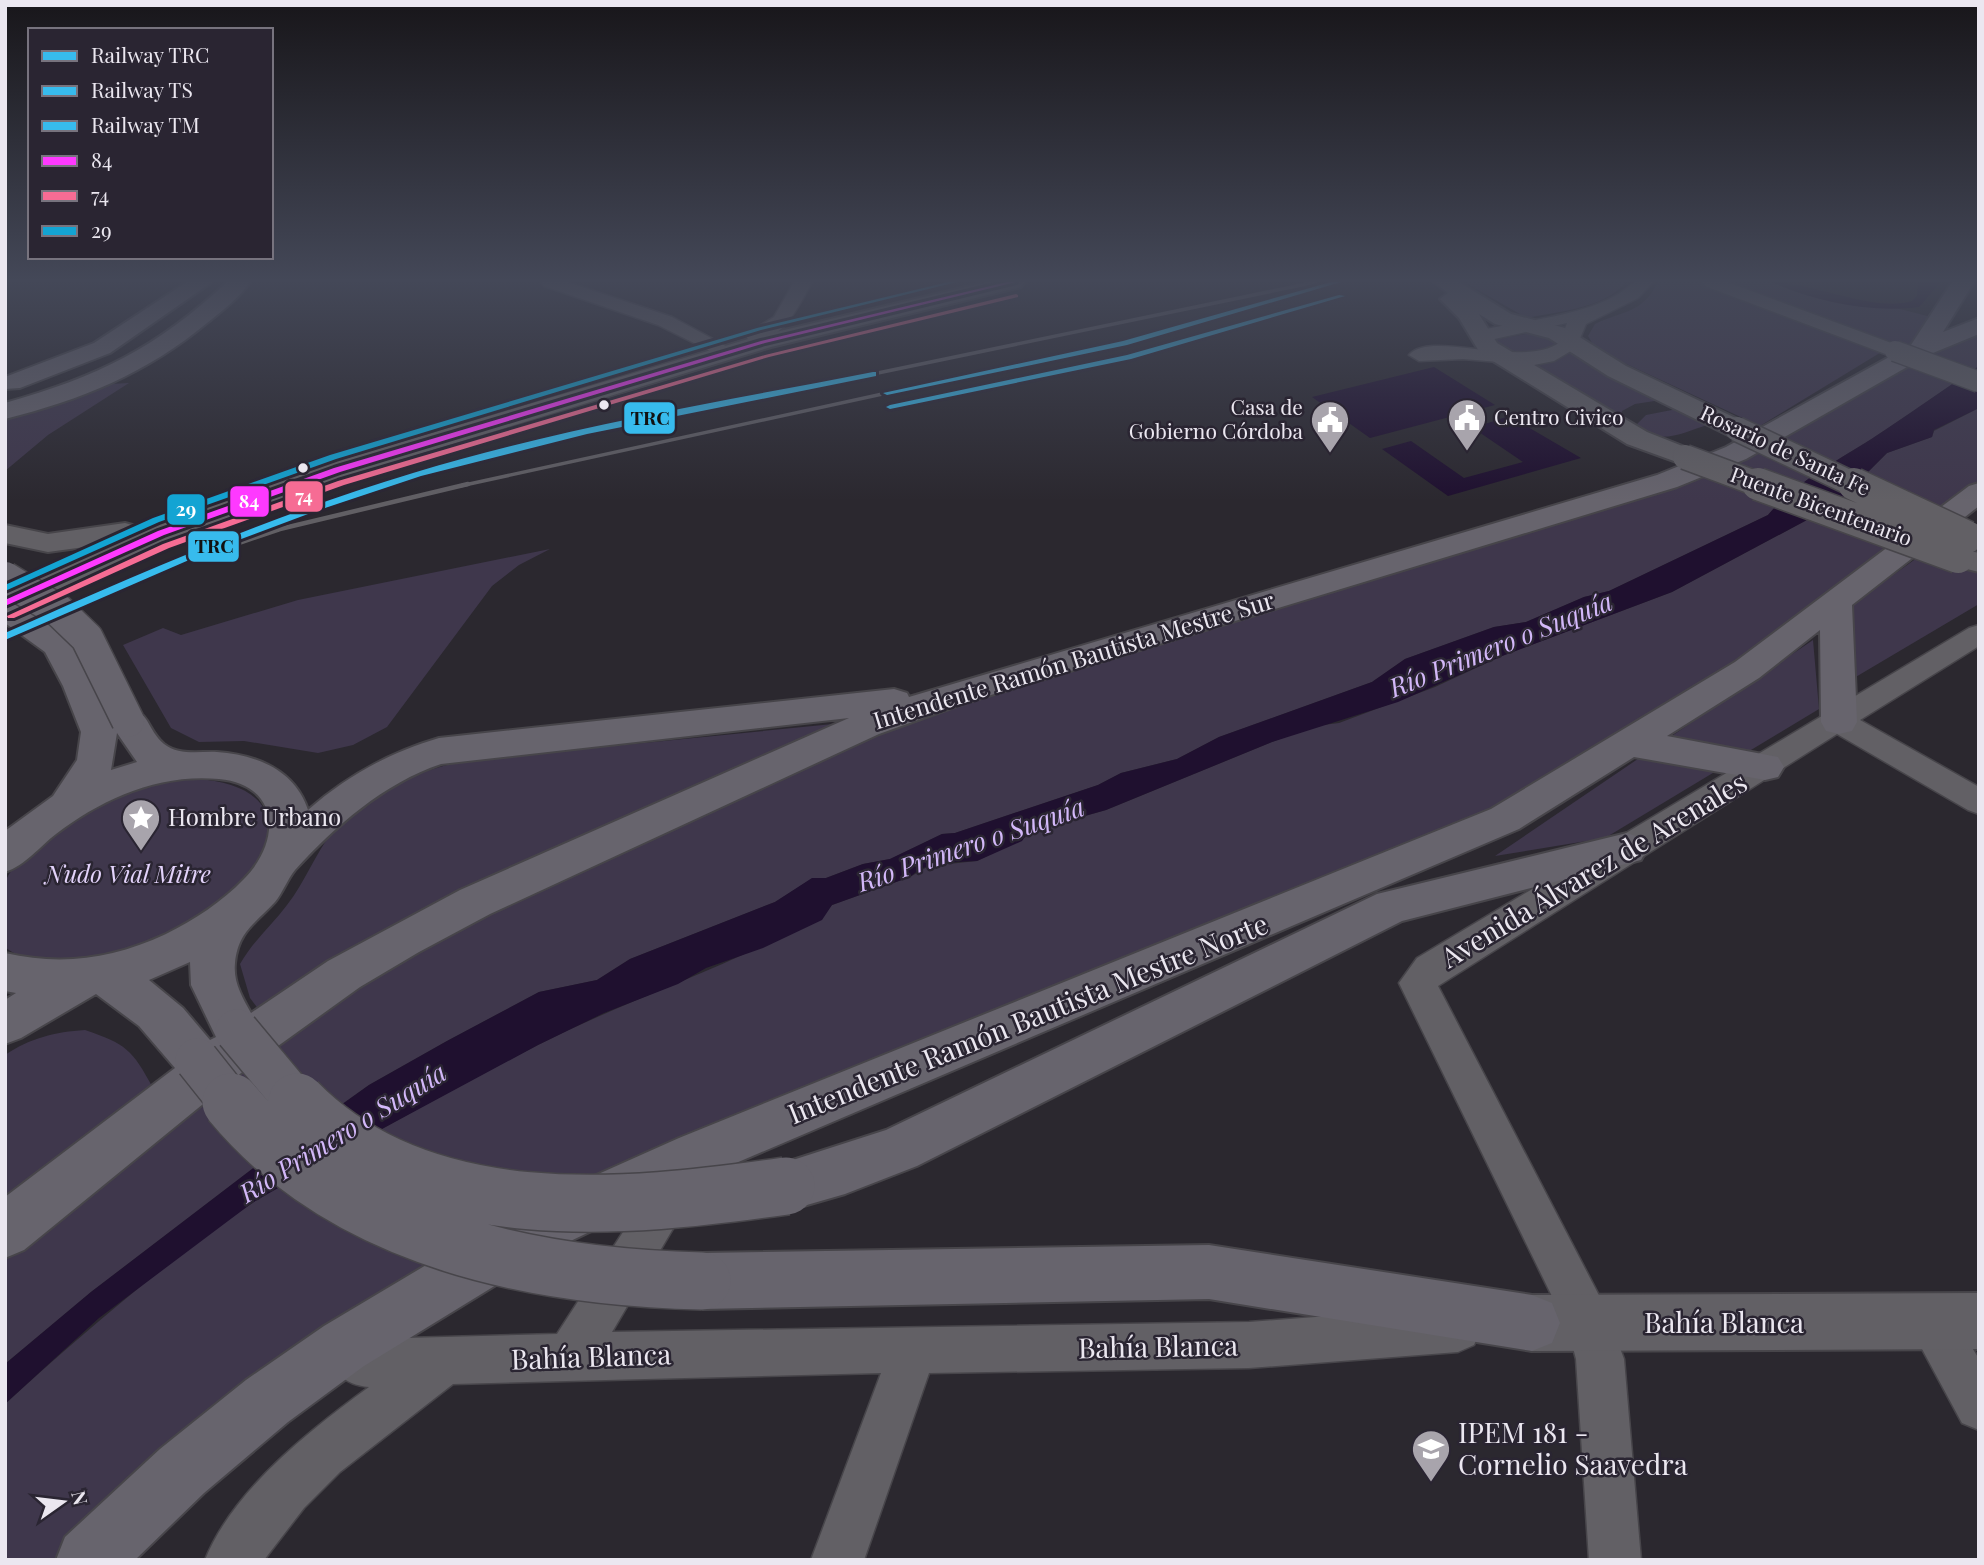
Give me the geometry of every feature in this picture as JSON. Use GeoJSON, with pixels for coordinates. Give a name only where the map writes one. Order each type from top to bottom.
{"type":"FeatureCollection","features":[{"type":"Feature","properties":{"kind":"main road"},"geometry":{"type":"LineString","coordinates":[[5,385],[84,355]]}},
{"type":"Feature","properties":{"kind":"main road"},"geometry":{"type":"LineString","coordinates":[[5,402],[73,379],[123,355]]}},
{"type":"Feature","properties":{"kind":"main road"},"geometry":{"type":"LineString","coordinates":[[5,411],[91,385],[130,367],[147,355]]}},
{"type":"Feature","properties":{"kind":"main road"},"geometry":{"type":"LineString","coordinates":[[5,590],[47,564],[278,477],[699,355]]}},
{"type":"Feature","properties":{"kind":"main road"},"geometry":{"type":"LineString","coordinates":[[5,603],[47,564],[161,533],[285,487],[701,355]]}},
{"type":"Feature","properties":{"kind":"main road"},"geometry":{"type":"LineString","coordinates":[[1501,355],[1626,431],[1672,452],[1733,426]]}},
{"type":"Feature","properties":{"kind":"main road","name":"Rosario de Santa Fe"},"geometry":{"type":"LineString","coordinates":[[1593,355],[1617,371],[1733,426],[1972,554]]}},
{"type":"Feature","properties":{"kind":"main road","name":"Intendente Ramón Bautista Mestre Sur"},"geometry":{"type":"LineString","coordinates":[[5,1231],[229,1054],[344,974],[404,939],[486,897],[866,725],[955,694],[1667,481],[1736,453],[1900,355]]}},
{"type":"Feature","properties":{"kind":"main road"},"geometry":{"type":"LineString","coordinates":[[1626,431],[1630,420],[1641,412],[1669,406],[1691,406]]}},
{"type":"Feature","properties":{"kind":"main road","name":"Puente Bicentenario"},"geometry":{"type":"LineString","coordinates":[[1672,452],[1972,554]]}},
{"type":"Feature","properties":{"kind":"main road","name":"Intendente Ramón Bautista Mestre Norte"},"geometry":{"type":"LineString","coordinates":[[88,1560],[182,1471],[267,1401],[344,1346],[539,1228],[697,1155],[1506,819],[1747,670],[1836,599],[1979,492]]}},
{"type":"Feature","properties":{"kind":"main road"},"geometry":{"type":"LineString","coordinates":[[5,534],[47,564]]}},
{"type":"Feature","properties":{"kind":"main road"},"geometry":{"type":"LineString","coordinates":[[5,578],[59,611],[87,638],[114,727],[90,774],[68,806]]}},
{"type":"Feature","properties":{"kind":"main road"},"geometry":{"type":"LineString","coordinates":[[1836,599],[1839,722]]}},
{"type":"Feature","properties":{"kind":"main road"},"geometry":{"type":"LineString","coordinates":[[5,608],[51,638],[60,647],[80,686],[114,727],[151,753],[179,766]]}},
{"type":"Feature","properties":{"kind":"main road"},"geometry":{"type":"LineString","coordinates":[[5,1024],[91,978],[173,952],[233,913],[252,896],[278,862],[344,800],[379,776],[414,757],[439,751],[955,694]]}},
{"type":"Feature","properties":{"kind":"main road"},"geometry":{"type":"LineString","coordinates":[[1630,743],[1765,767]]}},
{"type":"Feature","properties":{"kind":"main road"},"geometry":{"type":"LineString","coordinates":[[5,856],[28,833],[68,806],[123,780],[179,766],[220,765],[237,768],[269,780],[283,796],[290,820],[285,847],[278,862]]}},
{"type":"Feature","properties":{"kind":"main road"},"geometry":{"type":"LineString","coordinates":[[14,980],[91,978],[134,991],[155,1009],[284,1089],[326,1128],[358,1148],[411,1173],[498,1198],[630,1204],[698,1199],[786,1186],[845,1170],[899,1149],[1235,981],[1392,906],[1506,819]]}},
{"type":"Feature","properties":{"kind":"main road"},"geometry":{"type":"LineString","coordinates":[[1392,906],[1628,849]]}},
{"type":"Feature","properties":{"kind":"main road"},"geometry":{"type":"LineString","coordinates":[[233,913],[221,936],[210,978],[216,1046],[242,1115],[281,1154],[353,1203],[464,1248],[536,1266],[608,1278],[702,1281],[1209,1272],[1532,1323]]}},
{"type":"Feature","properties":{"kind":"main road","name":"Bahía Blanca"},"geometry":{"type":"LineString","coordinates":[[1532,1323],[1955,1322]]}},
{"type":"Feature","properties":{"kind":"street"},"geometry":{"type":"LineString","coordinates":[[1477,355],[1507,358],[1552,355]]}},
{"type":"Feature","properties":{"kind":"street"},"geometry":{"type":"LineString","coordinates":[[1919,355],[1979,382]]}},
{"type":"Feature","properties":{"kind":"street","name":"Avenida Álvarez de Arenales"},"geometry":{"type":"LineString","coordinates":[[1615,1560],[1600,1360],[1589,1323],[1418,983],[1430,969],[1839,722],[1979,634]]}},
{"type":"Feature","properties":{"kind":"street"},"geometry":{"type":"LineString","coordinates":[[1839,722],[1979,802]]}},
{"type":"Feature","properties":{"kind":"street"},"geometry":{"type":"LineString","coordinates":[[569,1358],[697,1155]]}},
{"type":"Feature","properties":{"kind":"street"},"geometry":{"type":"LineString","coordinates":[[1955,1322],[1979,1406]]}},
{"type":"Feature","properties":{"kind":"street","name":"Bahía Blanca"},"geometry":{"type":"LineString","coordinates":[[344,1346],[354,1359],[365,1363],[443,1362],[914,1349],[1248,1345],[1532,1323]]}},
{"type":"Feature","properties":{"kind":"street"},"geometry":{"type":"LineString","coordinates":[[837,1560],[914,1349]]}},
{"type":"Feature","properties":{"kind":"street"},"geometry":{"type":"LineString","coordinates":[[231,1560],[268,1511],[306,1469],[344,1436],[443,1362]]}},
{"type":"Feature","properties":{"kind":"green space"},"geometry":{"type":"Polygon","coordinates":[[[1563,355],[1578,355],[1661,400],[1635,404],[1622,411],[1620,419],[1529,362],[1550,361],[1563,355]]]}},
{"type":"Feature","properties":{"kind":"green space"},"geometry":{"type":"Polygon","coordinates":[[[1607,355],[1876,355],[1760,426],[1607,355]]]}},
{"type":"Feature","properties":{"kind":"green space"},"geometry":{"type":"Polygon","coordinates":[[[1919,355],[1979,355],[1979,366],[1808,479],[1768,515],[1609,591],[1584,597],[1526,622],[1494,627],[1405,659],[1372,682],[1219,737],[1177,759],[1121,773],[1098,785],[955,833],[942,834],[890,859],[863,864],[826,878],[813,878],[775,902],[630,959],[597,980],[539,992],[369,1085],[264,1160],[91,1292],[5,1364],[5,1231],[344,974],[866,725],[1667,481],[1919,355]]]}},
{"type":"Feature","properties":{"kind":"green space"},"geometry":{"type":"Polygon","coordinates":[[[129,383],[48,435],[5,471],[5,412],[91,385],[129,383]]]}},
{"type":"Feature","properties":{"kind":"green space"},"geometry":{"type":"Polygon","coordinates":[[[1979,408],[1979,492],[1836,599],[1505,819],[539,1228],[88,1560],[5,1560],[5,1404],[155,1275],[218,1227],[281,1185],[538,1045],[755,949],[825,912],[832,905],[910,877],[929,866],[977,861],[1026,837],[1028,832],[1106,810],[1272,742],[1315,726],[1339,723],[1435,687],[1502,656],[1672,592],[1805,521],[1842,498],[1887,453],[1932,437],[1934,431],[1979,408]]]}},
{"type":"Feature","properties":{"kind":"green space"},"geometry":{"type":"Polygon","coordinates":[[[1677,409],[1706,419],[1707,425],[1661,437],[1644,431],[1637,424],[1646,415],[1677,409]]]}},
{"type":"Feature","properties":{"kind":"green space"},"geometry":{"type":"Polygon","coordinates":[[[550,549],[519,565],[492,586],[387,727],[353,745],[318,753],[244,741],[199,742],[171,728],[123,645],[163,628],[181,635],[298,600],[550,549]]]}},
{"type":"Feature","properties":{"kind":"green space"},"geometry":{"type":"Polygon","coordinates":[[[1928,550],[1979,568],[1979,604],[1854,678],[1836,616],[1928,550]]]}},
{"type":"Feature","properties":{"kind":"green space"},"geometry":{"type":"Polygon","coordinates":[[[1813,640],[1819,709],[1605,838],[1495,856],[1813,640]]]}},
{"type":"Feature","properties":{"kind":"green space"},"geometry":{"type":"Polygon","coordinates":[[[843,723],[265,1018],[250,998],[240,964],[245,956],[293,896],[333,831],[360,805],[392,785],[463,761],[843,723]]]}},
{"type":"Feature","properties":{"kind":"green space","name":"Nudo Vial Mitre"},"geometry":{"type":"Polygon","coordinates":[[[196,779],[237,787],[252,795],[263,806],[269,820],[269,836],[264,854],[245,884],[179,937],[73,967],[59,968],[42,964],[5,947],[5,883],[11,871],[28,853],[65,824],[106,802],[150,786],[196,779]]]}},
{"type":"Feature","properties":{"kind":"green space"},"geometry":{"type":"Polygon","coordinates":[[[85,1030],[119,1044],[133,1056],[153,1088],[5,1207],[5,1055],[43,1037],[85,1030]]]}},
{"type":"Feature","properties":{"kind":"water","name":"Río Primero o Suquía"},"geometry":{"type":"Polygon","coordinates":[[[1979,366],[1979,408],[1934,430],[1932,437],[1887,453],[1842,498],[1805,521],[1672,592],[1502,656],[1398,702],[1272,742],[1106,810],[1028,832],[1022,841],[977,861],[938,863],[920,869],[910,877],[832,905],[822,920],[763,948],[706,968],[678,984],[604,1013],[538,1045],[252,1203],[99,1318],[5,1404],[5,1364],[91,1292],[264,1160],[369,1085],[539,992],[597,980],[630,959],[775,902],[812,878],[826,878],[863,864],[890,859],[942,834],[955,833],[1098,785],[1121,773],[1177,759],[1219,737],[1372,682],[1405,659],[1494,627],[1526,622],[1584,597],[1609,591],[1768,515],[1808,479],[1979,366]]]}},
{"type":"Feature","properties":{"kind":"water"},"geometry":{"type":"Polygon","coordinates":[[[1434,367],[1495,405],[1370,438],[1312,397],[1434,367]]]}},
{"type":"Feature","properties":{"kind":"water"},"geometry":{"type":"Polygon","coordinates":[[[1509,416],[1581,458],[1448,496],[1382,449],[1411,441],[1464,478],[1523,462],[1473,428],[1509,416]]]}},
{"type":"Feature","properties":{"kind":"railway"},"geometry":{"type":"LineString","coordinates":[[873,374],[964,355]]}},
{"type":"Feature","properties":{"kind":"railway"},"geometry":{"type":"LineString","coordinates":[[460,486],[887,393]]}},
{"type":"Feature","properties":{"kind":"railway"},"geometry":{"type":"LineString","coordinates":[[149,574],[280,529],[468,484]]}},
{"type":"Feature","properties":{"kind":"rail line","name":"TS"},"geometry":{"type":"LineString","coordinates":[[887,393],[1067,355]]}},
{"type":"Feature","properties":{"kind":"rail line","name":"TM"},"geometry":{"type":"LineString","coordinates":[[890,407],[1135,355]]}},
{"type":"Feature","properties":{"kind":"rail line","name":"TRC"},"geometry":{"type":"LineString","coordinates":[[5,637],[209,548],[418,474],[587,431],[873,374]]}},
{"type":"Feature","properties":{"kind":"transit line","name":"29"},"geometry":{"type":"LineString","coordinates":[[5,588],[156,520],[333,457],[672,355]]}},
{"type":"Feature","properties":{"kind":"transit line","name":"84"},"geometry":{"type":"LineString","coordinates":[[5,603],[161,533],[337,470],[720,355]]}},
{"type":"Feature","properties":{"kind":"transit line","name":"74"},"geometry":{"type":"LineString","coordinates":[[11,616],[166,546],[341,483],[771,355]]}},
{"type":"Feature","properties":{"kind":"place","name":"Centro Civico"},"geometry":{"type":"Point","coordinates":[1467,452]}},
{"type":"Feature","properties":{"kind":"place","name":"Casa de Gobierno Córdoba"},"geometry":{"type":"Point","coordinates":[1330,454]}},
{"type":"Feature","properties":{"kind":"place","name":"Hombre Urbano"},"geometry":{"type":"Point","coordinates":[141,852]}},
{"type":"Feature","properties":{"kind":"place","name":"IPEM 181 - Cornelio Saavedra"},"geometry":{"type":"Point","coordinates":[1431,1483]}}]}
